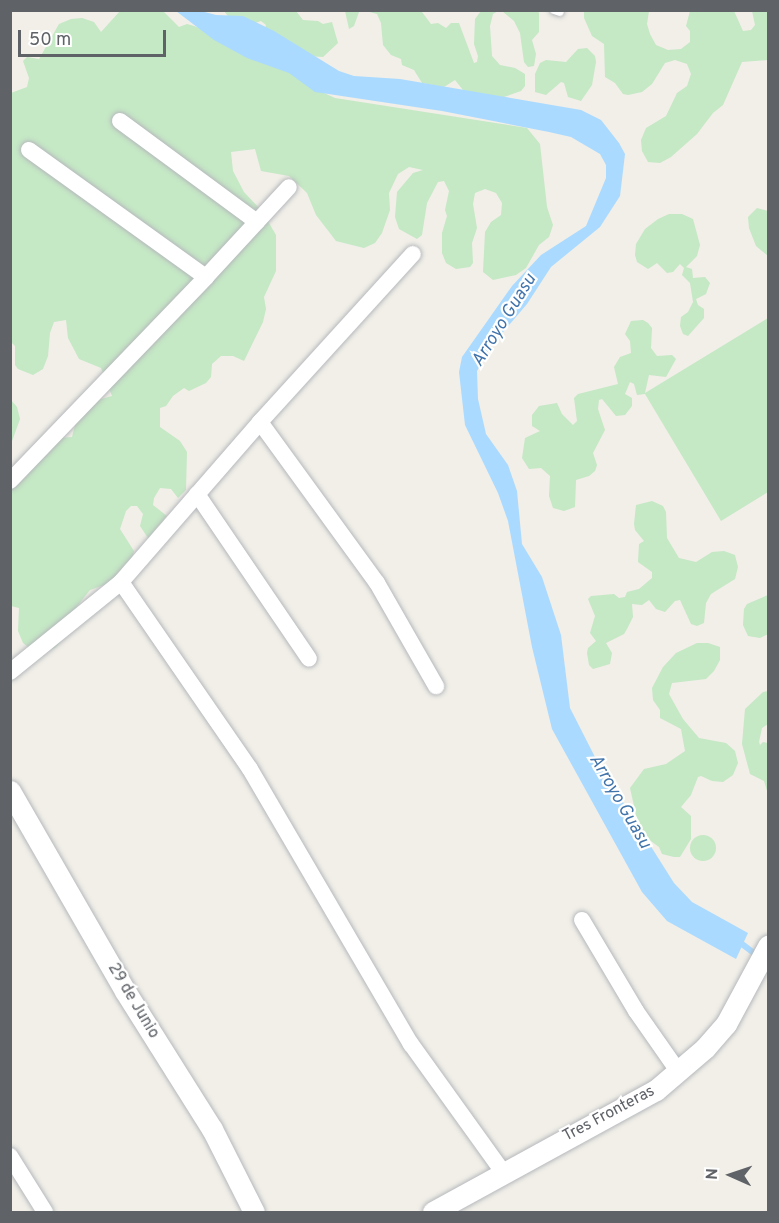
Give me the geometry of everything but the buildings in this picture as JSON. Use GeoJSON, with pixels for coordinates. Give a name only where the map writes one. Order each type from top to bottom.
{"type":"FeatureCollection","features":[{"type":"Feature","properties":{"kind":"street"},"geometry":{"type":"LineString","coordinates":[[120,121],[257,222]]}},
{"type":"Feature","properties":{"kind":"street"},"geometry":{"type":"LineString","coordinates":[[29,150],[206,277]]}},
{"type":"Feature","properties":{"kind":"street"},"geometry":{"type":"LineString","coordinates":[[10,481],[289,187]]}},
{"type":"Feature","properties":{"kind":"street"},"geometry":{"type":"LineString","coordinates":[[10,672],[121,582],[260,422],[413,254]]}},
{"type":"Feature","properties":{"kind":"street"},"geometry":{"type":"LineString","coordinates":[[260,422],[377,583],[436,686]]}},
{"type":"Feature","properties":{"kind":"street"},"geometry":{"type":"LineString","coordinates":[[197,495],[309,658]]}},
{"type":"Feature","properties":{"kind":"street"},"geometry":{"type":"LineString","coordinates":[[121,582],[250,769],[411,1044],[503,1172]]}},
{"type":"Feature","properties":{"kind":"street","name":"29 de Junio"},"geometry":{"type":"LineString","coordinates":[[10,791],[125,991],[212,1129],[254,1212]]}},
{"type":"Feature","properties":{"kind":"street"},"geometry":{"type":"LineString","coordinates":[[582,920],[636,1011],[678,1071]]}},
{"type":"Feature","properties":{"kind":"street","name":"Tres Fronteras"},"geometry":{"type":"LineString","coordinates":[[433,1212],[656,1090],[705,1047],[726,1024],[768,946]]}},
{"type":"Feature","properties":{"kind":"street"},"geometry":{"type":"LineString","coordinates":[[10,1156],[45,1212]]}},
{"type":"Feature","properties":{"kind":"green space"},"geometry":{"type":"Polygon","coordinates":[[[120,11],[163,11],[179,27],[187,24],[194,26],[286,63],[324,93],[335,98],[527,128],[540,144],[547,207],[553,225],[549,237],[539,245],[526,268],[516,275],[493,280],[483,272],[485,232],[491,222],[501,215],[502,203],[496,193],[485,189],[475,193],[473,204],[477,228],[472,243],[473,263],[470,267],[456,269],[446,263],[442,253],[442,233],[447,216],[445,210],[449,191],[444,181],[438,182],[427,203],[422,235],[417,239],[399,229],[395,217],[397,192],[413,173],[423,170],[409,167],[398,174],[389,193],[390,210],[382,233],[375,243],[364,248],[336,241],[316,215],[307,193],[289,176],[261,171],[255,149],[231,152],[233,171],[244,192],[262,211],[276,235],[276,271],[264,297],[266,309],[263,322],[244,361],[233,356],[221,356],[212,364],[211,377],[206,383],[189,391],[184,388],[173,396],[166,406],[160,408],[160,427],[180,441],[187,452],[186,490],[178,498],[171,489],[160,488],[153,505],[167,516],[148,538],[140,526],[143,514],[137,506],[131,506],[126,511],[120,529],[134,551],[131,565],[124,578],[90,590],[74,610],[63,639],[55,648],[44,652],[32,650],[23,643],[18,631],[19,608],[11,606],[10,473],[48,439],[72,437],[76,421],[90,402],[112,396],[101,368],[79,359],[68,338],[66,320],[54,322],[50,333],[48,356],[43,369],[33,375],[18,369],[15,365],[15,346],[11,342],[11,93],[27,87],[29,78],[23,61],[27,57],[39,59],[59,24],[71,19],[82,18],[94,22],[101,32],[120,11]]]}},
{"type":"Feature","properties":{"kind":"green space"},"geometry":{"type":"Polygon","coordinates":[[[224,11],[296,11],[303,20],[318,21],[323,24],[332,22],[338,43],[323,57],[307,56],[262,37],[266,25],[261,21],[255,23],[231,20],[224,11]]]}},
{"type":"Feature","properties":{"kind":"green space"},"geometry":{"type":"Polygon","coordinates":[[[345,11],[366,11],[359,12],[354,26],[349,29],[345,11]]]}},
{"type":"Feature","properties":{"kind":"green space"},"geometry":{"type":"Polygon","coordinates":[[[366,11],[422,12],[431,24],[438,23],[446,28],[451,23],[459,23],[474,63],[477,62],[478,56],[474,44],[475,19],[481,11],[498,11],[493,14],[490,26],[492,56],[500,65],[515,68],[525,74],[525,86],[521,91],[504,97],[467,95],[455,80],[444,87],[422,83],[414,70],[402,65],[401,59],[391,55],[383,45],[381,23],[377,14],[366,11]]]}},
{"type":"Feature","properties":{"kind":"green space"},"geometry":{"type":"Polygon","coordinates":[[[502,11],[538,11],[539,32],[532,40],[536,54],[534,66],[528,67],[524,62],[520,33],[514,21],[502,11]]]}},
{"type":"Feature","properties":{"kind":"green space"},"geometry":{"type":"Polygon","coordinates":[[[584,11],[649,11],[647,24],[650,34],[656,45],[668,50],[681,49],[690,42],[690,31],[686,26],[690,11],[734,11],[743,31],[751,30],[755,25],[752,11],[768,11],[768,60],[742,62],[723,105],[713,113],[697,134],[671,157],[660,163],[648,162],[642,151],[641,140],[646,128],[666,116],[677,93],[687,86],[691,74],[687,64],[675,60],[665,63],[652,84],[642,92],[623,94],[615,83],[605,77],[604,44],[592,36],[584,18],[584,11]]]}},
{"type":"Feature","properties":{"kind":"green space"},"geometry":{"type":"Polygon","coordinates":[[[587,48],[595,56],[596,62],[592,85],[581,101],[568,97],[564,83],[561,82],[546,95],[535,92],[535,74],[540,63],[546,60],[566,62],[578,49],[587,48]]]}},
{"type":"Feature","properties":{"kind":"green space"},"geometry":{"type":"Polygon","coordinates":[[[757,208],[768,211],[768,256],[756,246],[749,228],[748,217],[757,208]]]}},
{"type":"Feature","properties":{"kind":"green space"},"geometry":{"type":"Polygon","coordinates":[[[669,214],[682,214],[693,219],[700,245],[697,256],[686,267],[692,269],[693,278],[705,277],[710,283],[706,294],[696,299],[698,305],[704,309],[704,318],[688,336],[683,334],[680,326],[681,317],[688,312],[693,302],[690,283],[682,275],[684,268],[680,264],[673,272],[667,273],[657,263],[648,269],[637,262],[635,255],[636,244],[645,229],[669,214]]]}},
{"type":"Feature","properties":{"kind":"green space"},"geometry":{"type":"Polygon","coordinates":[[[768,318],[768,492],[721,521],[645,394],[637,395],[634,384],[630,382],[625,394],[632,398],[632,406],[625,415],[616,416],[602,399],[599,400],[598,409],[605,430],[593,453],[597,465],[595,471],[589,476],[576,480],[575,507],[564,511],[553,508],[549,496],[550,476],[541,468],[529,469],[522,458],[525,438],[540,431],[532,426],[532,415],[539,406],[557,403],[562,414],[573,425],[577,421],[574,398],[578,394],[618,384],[614,367],[620,357],[631,353],[630,341],[625,334],[631,321],[643,320],[652,328],[651,348],[657,356],[672,355],[676,359],[666,377],[649,375],[645,393],[768,318]]]}},
{"type":"Feature","properties":{"kind":"green space"},"geometry":{"type":"Polygon","coordinates":[[[11,400],[17,407],[20,419],[11,444],[11,400]]]}},
{"type":"Feature","properties":{"kind":"green space"},"geometry":{"type":"Polygon","coordinates":[[[652,501],[663,506],[666,512],[667,538],[679,558],[696,562],[712,552],[724,551],[735,555],[738,567],[735,579],[711,594],[706,603],[704,623],[697,626],[691,624],[680,600],[675,601],[665,612],[656,609],[649,600],[642,605],[632,604],[633,617],[624,634],[606,643],[612,653],[610,664],[593,669],[589,665],[587,653],[588,648],[596,641],[590,633],[595,616],[588,599],[591,596],[614,594],[619,598],[625,597],[627,592],[639,589],[652,578],[652,572],[638,562],[639,544],[644,541],[635,530],[634,524],[636,505],[652,501]]]}},
{"type":"Feature","properties":{"kind":"green space"},"geometry":{"type":"Polygon","coordinates":[[[768,595],[768,634],[760,638],[748,636],[743,625],[744,609],[747,604],[768,595]]]}},
{"type":"Feature","properties":{"kind":"green space"},"geometry":{"type":"Polygon","coordinates":[[[697,643],[708,643],[720,647],[720,660],[714,671],[706,679],[672,683],[669,694],[683,719],[699,738],[726,743],[735,751],[738,763],[733,775],[723,782],[698,777],[691,795],[681,807],[691,816],[691,839],[680,857],[674,857],[662,854],[659,847],[640,833],[630,788],[644,769],[666,764],[685,751],[681,729],[660,718],[660,710],[653,700],[652,688],[663,667],[676,653],[697,643]]]}},
{"type":"Feature","properties":{"kind":"green space"},"geometry":{"type":"Polygon","coordinates":[[[768,691],[768,724],[762,728],[759,742],[760,745],[763,742],[768,743],[768,794],[764,781],[750,774],[742,744],[745,709],[763,692],[768,691]]]}},
{"type":"Feature","properties":{"kind":"green space"},"geometry":{"type":"Polygon","coordinates":[[[703,835],[712,839],[716,848],[712,857],[703,861],[694,857],[690,848],[694,839],[703,835]]]}},
{"type":"Feature","properties":{"kind":"water"},"geometry":{"type":"Polygon","coordinates":[[[176,11],[201,11],[216,15],[243,16],[274,31],[339,71],[354,76],[400,79],[581,110],[601,120],[619,143],[625,154],[620,196],[600,227],[551,267],[527,304],[493,344],[477,371],[478,399],[486,434],[508,465],[517,491],[522,544],[542,577],[561,635],[570,708],[597,761],[674,883],[692,902],[748,933],[736,959],[667,921],[642,892],[552,729],[532,647],[508,521],[498,493],[465,425],[459,372],[462,357],[512,286],[541,255],[586,226],[606,178],[606,165],[600,154],[571,137],[549,132],[442,111],[315,92],[289,73],[247,58],[214,40],[176,11]]]}},
{"type":"Feature","properties":{"kind":"waterway","name":"Arroyo Guasu"},"geometry":{"type":"LineString","coordinates":[[738,941],[758,956]]}}]}
